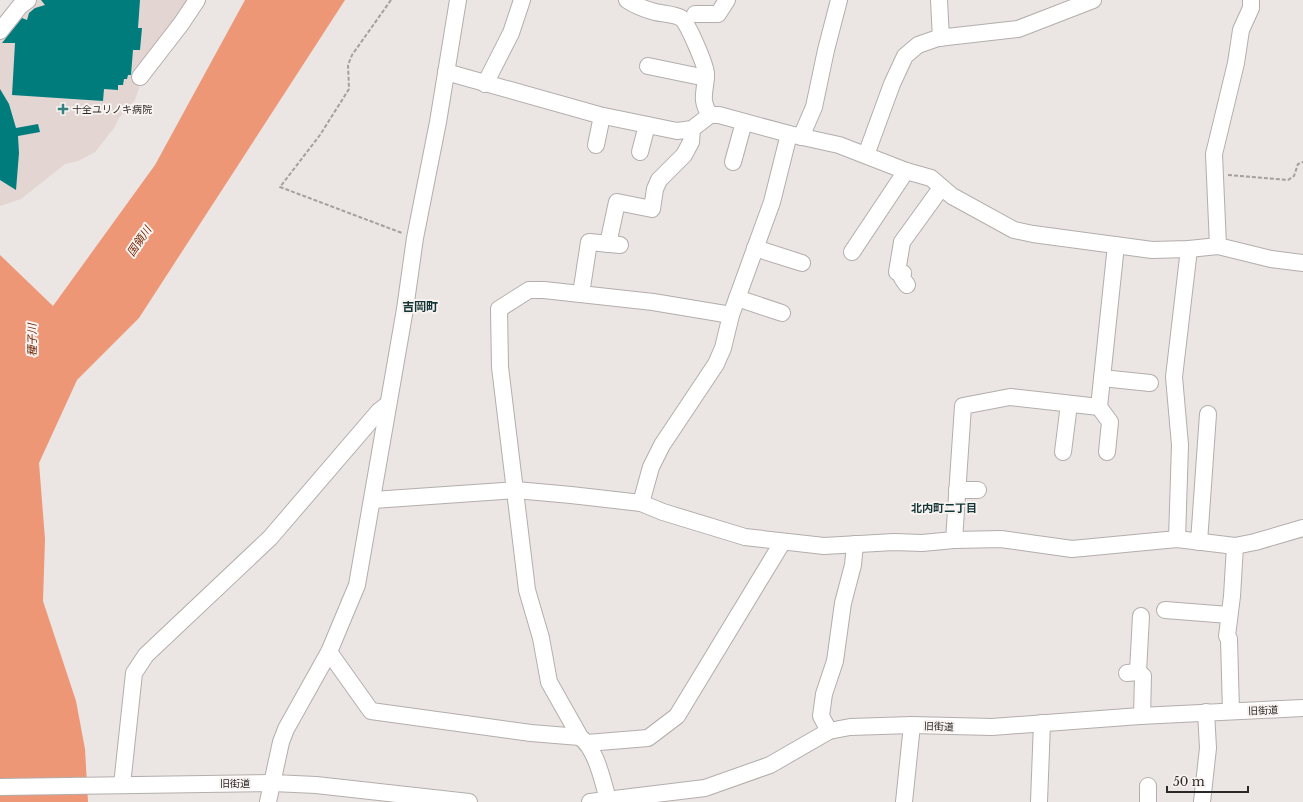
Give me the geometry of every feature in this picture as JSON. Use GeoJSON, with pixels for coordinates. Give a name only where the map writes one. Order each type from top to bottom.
{"type":"FeatureCollection","features":[{"type":"Feature","properties":{"kind":"street"},"geometry":{"type":"LineString","coordinates":[[0,31],[20,6],[28,0]]}},
{"type":"Feature","properties":{"kind":"street"},"geometry":{"type":"LineString","coordinates":[[140,76],[181,24],[197,0]]}},
{"type":"Feature","properties":{"kind":"street"},"geometry":{"type":"LineString","coordinates":[[268,802],[281,742],[286,729],[329,652],[357,585],[405,309],[415,238],[438,122],[458,0]]}},
{"type":"Feature","properties":{"kind":"street"},"geometry":{"type":"LineString","coordinates":[[485,84],[511,33],[522,0]]}},
{"type":"Feature","properties":{"kind":"street"},"geometry":{"type":"LineString","coordinates":[[626,0],[638,8],[651,5],[718,14],[726,0]]}},
{"type":"Feature","properties":{"kind":"street"},"geometry":{"type":"LineString","coordinates":[[641,503],[651,467],[662,445],[716,364],[723,348],[731,315],[795,135],[814,107],[826,50],[839,0]]}},
{"type":"Feature","properties":{"kind":"street"},"geometry":{"type":"LineString","coordinates":[[939,0],[944,38]]}},
{"type":"Feature","properties":{"kind":"street"},"geometry":{"type":"LineString","coordinates":[[944,38],[947,0]]}},
{"type":"Feature","properties":{"kind":"street"},"geometry":{"type":"LineString","coordinates":[[866,155],[892,84],[905,56],[918,45],[944,38],[1018,29],[1093,0]]}},
{"type":"Feature","properties":{"kind":"street"},"geometry":{"type":"LineString","coordinates":[[1218,246],[1214,154],[1236,63],[1241,30],[1251,8],[1251,0]]}},
{"type":"Feature","properties":{"kind":"street"},"geometry":{"type":"LineString","coordinates":[[693,10],[687,23],[695,45],[705,64],[706,78],[703,98],[706,109],[710,115]]}},
{"type":"Feature","properties":{"kind":"street"},"geometry":{"type":"LineString","coordinates":[[648,66],[706,78]]}},
{"type":"Feature","properties":{"kind":"street"},"geometry":{"type":"LineString","coordinates":[[446,72],[602,116],[677,131],[692,129],[710,115],[719,115],[839,145],[906,171],[931,178],[941,188],[1014,230],[1152,250],[1189,250],[1218,246],[1271,259],[1303,264]]}},
{"type":"Feature","properties":{"kind":"street"},"geometry":{"type":"LineString","coordinates":[[596,145],[602,116]]}},
{"type":"Feature","properties":{"kind":"street"},"geometry":{"type":"LineString","coordinates":[[733,162],[744,122]]}},
{"type":"Feature","properties":{"kind":"street"},"geometry":{"type":"LineString","coordinates":[[640,152],[646,125]]}},
{"type":"Feature","properties":{"kind":"street"},"geometry":{"type":"LineString","coordinates":[[581,294],[589,242],[614,244],[617,202],[652,209],[655,189],[659,180],[684,155],[691,142],[692,129]]}},
{"type":"Feature","properties":{"kind":"street"},"geometry":{"type":"LineString","coordinates":[[852,252],[906,171]]}},
{"type":"Feature","properties":{"kind":"street"},"geometry":{"type":"LineString","coordinates":[[907,285],[902,278],[903,273],[897,272],[902,242],[941,188]]}},
{"type":"Feature","properties":{"kind":"street"},"geometry":{"type":"LineString","coordinates":[[1107,452],[1110,422],[1099,407],[1116,245]]}},
{"type":"Feature","properties":{"kind":"street"},"geometry":{"type":"LineString","coordinates":[[755,248],[802,263]]}},
{"type":"Feature","properties":{"kind":"street"},"geometry":{"type":"LineString","coordinates":[[1177,539],[1180,445],[1174,377],[1189,250]]}},
{"type":"Feature","properties":{"kind":"street"},"geometry":{"type":"LineString","coordinates":[[608,799],[598,766],[549,682],[541,638],[527,590],[500,367],[498,309],[529,290],[544,290],[653,302],[731,315]]}},
{"type":"Feature","properties":{"kind":"street"},"geometry":{"type":"LineString","coordinates":[[737,298],[782,313]]}},
{"type":"Feature","properties":{"kind":"street"},"geometry":{"type":"LineString","coordinates":[[1102,378],[1150,382]]}},
{"type":"Feature","properties":{"kind":"street"},"geometry":{"type":"LineString","coordinates":[[954,540],[963,406],[1010,397],[1099,407]]}},
{"type":"Feature","properties":{"kind":"street"},"geometry":{"type":"LineString","coordinates":[[118,785],[134,674],[136,669],[152,650],[270,538],[379,411],[388,404]]}},
{"type":"Feature","properties":{"kind":"street"},"geometry":{"type":"LineString","coordinates":[[1063,452],[1069,404]]}},
{"type":"Feature","properties":{"kind":"street"},"geometry":{"type":"LineString","coordinates":[[1199,542],[1208,414]]}},
{"type":"Feature","properties":{"kind":"street"},"geometry":{"type":"LineString","coordinates":[[373,500],[516,490],[641,503],[663,512],[745,537],[782,543],[824,546],[894,542],[922,543],[954,540],[1000,540],[1072,549],[1177,539],[1235,546],[1255,542],[1303,528]]}},
{"type":"Feature","properties":{"kind":"street"},"geometry":{"type":"LineString","coordinates":[[957,490],[978,490]]}},
{"type":"Feature","properties":{"kind":"street"},"geometry":{"type":"LineString","coordinates":[[329,652],[371,711],[584,740],[648,738],[677,716],[782,543]]}},
{"type":"Feature","properties":{"kind":"street"},"geometry":{"type":"LineString","coordinates":[[829,731],[821,716],[824,694],[835,661],[843,603],[853,566],[855,544]]}},
{"type":"Feature","properties":{"kind":"street"},"geometry":{"type":"LineString","coordinates":[[1231,711],[1229,639],[1227,636],[1235,546]]}},
{"type":"Feature","properties":{"kind":"street"},"geometry":{"type":"LineString","coordinates":[[1166,610],[1229,615]]}},
{"type":"Feature","properties":{"kind":"street"},"geometry":{"type":"LineString","coordinates":[[1137,623],[1132,672],[1143,676],[1142,716]]}},
{"type":"Feature","properties":{"kind":"street","name":"旧街道"},"geometry":{"type":"LineString","coordinates":[[590,802],[705,788],[770,765],[829,731],[850,727],[912,725],[992,727],[1206,712],[1303,708]]}},
{"type":"Feature","properties":{"kind":"street"},"geometry":{"type":"LineString","coordinates":[[1202,802],[1201,774],[1208,748],[1206,712]]}},
{"type":"Feature","properties":{"kind":"street"},"geometry":{"type":"LineString","coordinates":[[1039,802],[1042,723]]}},
{"type":"Feature","properties":{"kind":"street"},"geometry":{"type":"LineString","coordinates":[[904,802],[912,725]]}},
{"type":"Feature","properties":{"kind":"street","name":"旧街道"},"geometry":{"type":"LineString","coordinates":[[0,787],[273,783],[469,802]]}},
{"type":"Feature","properties":{"kind":"street"},"geometry":{"type":"LineString","coordinates":[[1148,786],[1148,802]]}},
{"type":"Feature","properties":{"kind":"path"},"geometry":{"type":"LineString","coordinates":[[391,0],[352,55],[348,65],[349,89],[280,187],[415,238]]}},
{"type":"Feature","properties":{"kind":"path"},"geometry":{"type":"LineString","coordinates":[[1215,173],[1288,180],[1294,176],[1298,164],[1303,162]]}},
{"type":"Feature","properties":{"kind":"shaded area","name":"十全ユリノキ病院"},"geometry":{"type":"Polygon","coordinates":[[[35,0],[204,0],[141,81],[135,100],[119,118],[114,128],[95,152],[78,161],[65,164],[21,199],[0,206],[0,38],[35,0]]]}},
{"type":"Feature","properties":{"kind":"water"},"geometry":{"type":"Polygon","coordinates":[[[245,0],[345,0],[139,318],[77,380],[39,463],[45,539],[43,601],[76,701],[85,749],[88,802],[0,802],[0,255],[53,306],[155,165],[245,0]]]}},
{"type":"Feature","properties":{"kind":"building"},"geometry":{"type":"Polygon","coordinates":[[[41,0],[140,0],[138,28],[142,28],[140,50],[133,50],[131,75],[128,75],[127,79],[124,79],[123,85],[118,85],[118,90],[104,89],[103,101],[12,95],[15,43],[2,43],[22,18],[27,20],[29,13],[35,8],[45,5],[41,0]]]}},
{"type":"Feature","properties":{"kind":"building"},"geometry":{"type":"Polygon","coordinates":[[[0,89],[9,104],[16,128],[38,124],[40,132],[18,136],[19,153],[16,190],[0,180],[0,89]]]}},
{"type":"Feature","properties":{"kind":"place","name":"十全ユリノキ病院"},"geometry":{"type":"Point","coordinates":[63,109]}},
{"type":"Feature","properties":{"kind":"district","name":"吉岡町"},"geometry":{"type":"Point","coordinates":[420,307]}},
{"type":"Feature","properties":{"kind":"district","name":"北内町二丁目"},"geometry":{"type":"Point","coordinates":[944,508]}},
{"type":"Feature","properties":{"kind":"water label","name":"国領川"},"geometry":{"type":"Point","coordinates":[139,241]}},
{"type":"Feature","properties":{"kind":"water label","name":"種子川"},"geometry":{"type":"Point","coordinates":[32,340]}}]}
